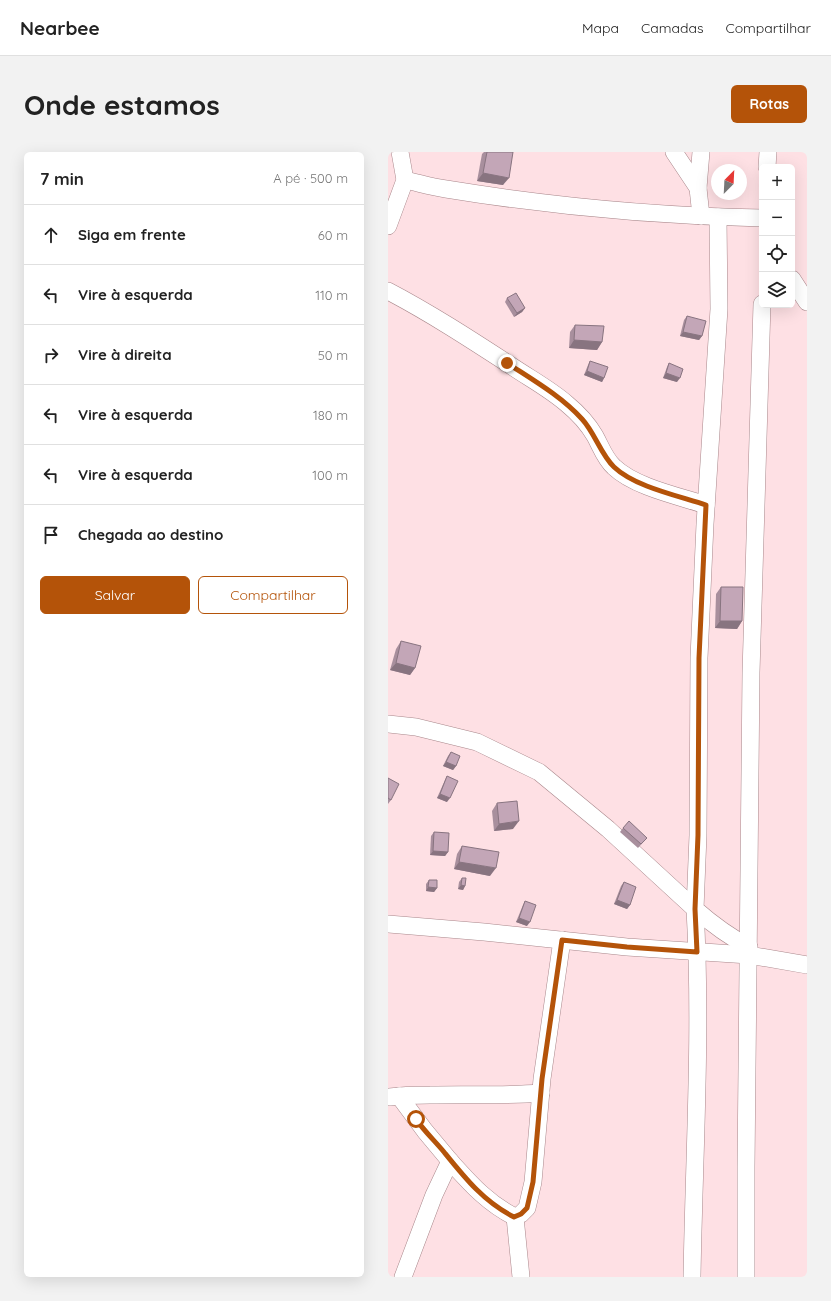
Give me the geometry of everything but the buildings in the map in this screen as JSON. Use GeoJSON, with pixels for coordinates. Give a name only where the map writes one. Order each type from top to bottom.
{"type":"FeatureCollection","features":[{"type":"Feature","properties":{"kind":"street"},"geometry":{"type":"LineString","coordinates":[[388,226],[405,180],[400,152]]}},
{"type":"Feature","properties":{"kind":"street"},"geometry":{"type":"LineString","coordinates":[[674,152],[698,188]]}},
{"type":"Feature","properties":{"kind":"street"},"geometry":{"type":"LineString","coordinates":[[701,152],[698,188],[701,216]]}},
{"type":"Feature","properties":{"kind":"street"},"geometry":{"type":"LineString","coordinates":[[767,164],[768,152]]}},
{"type":"Feature","properties":{"kind":"street"},"geometry":{"type":"LineString","coordinates":[[405,180],[445,189],[557,204],[634,212],[759,218]]}},
{"type":"Feature","properties":{"kind":"street"},"geometry":{"type":"LineString","coordinates":[[692,1277],[697,1050],[697,952],[695,909],[698,835],[699,658],[706,505],[719,309],[718,217]]}},
{"type":"Feature","properties":{"kind":"street"},"geometry":{"type":"LineString","coordinates":[[795,284],[807,302]]}},
{"type":"Feature","properties":{"kind":"street"},"geometry":{"type":"LineString","coordinates":[[388,291],[414,304],[468,337],[567,404],[583,420],[595,436],[603,453],[613,467],[625,476],[652,488],[706,505]]}},
{"type":"Feature","properties":{"kind":"street"},"geometry":{"type":"LineString","coordinates":[[746,1277],[751,673],[762,308]]}},
{"type":"Feature","properties":{"kind":"street"},"geometry":{"type":"LineString","coordinates":[[388,724],[416,727],[476,742],[539,772],[608,829],[714,926],[749,951]]}},
{"type":"Feature","properties":{"kind":"street"},"geometry":{"type":"LineString","coordinates":[[388,924],[627,947],[697,952],[749,951],[807,965]]}},
{"type":"Feature","properties":{"kind":"street"},"geometry":{"type":"LineString","coordinates":[[393,1097],[481,1195],[502,1211],[514,1217],[521,1214],[527,1208],[533,1182],[541,1093],[562,940]]}},
{"type":"Feature","properties":{"kind":"street"},"geometry":{"type":"LineString","coordinates":[[393,1097],[452,1094],[517,1095],[541,1093]]}},
{"type":"Feature","properties":{"kind":"street"},"geometry":{"type":"LineString","coordinates":[[403,1277],[434,1195],[450,1161]]}},
{"type":"Feature","properties":{"kind":"street"},"geometry":{"type":"LineString","coordinates":[[514,1217],[521,1277]]}},
{"type":"Feature","properties":{"kind":"route"},"geometry":{"type":"LineString","coordinates":[[416,1119],[450,1161],[481,1195],[502,1211],[514,1217],[521,1214],[527,1208],[533,1182],[542,1079],[562,940],[627,947],[697,952],[695,909],[699,776],[699,658],[706,505],[652,488],[625,476],[613,467],[603,453],[595,436],[583,420],[567,404],[507,363]]}}]}
